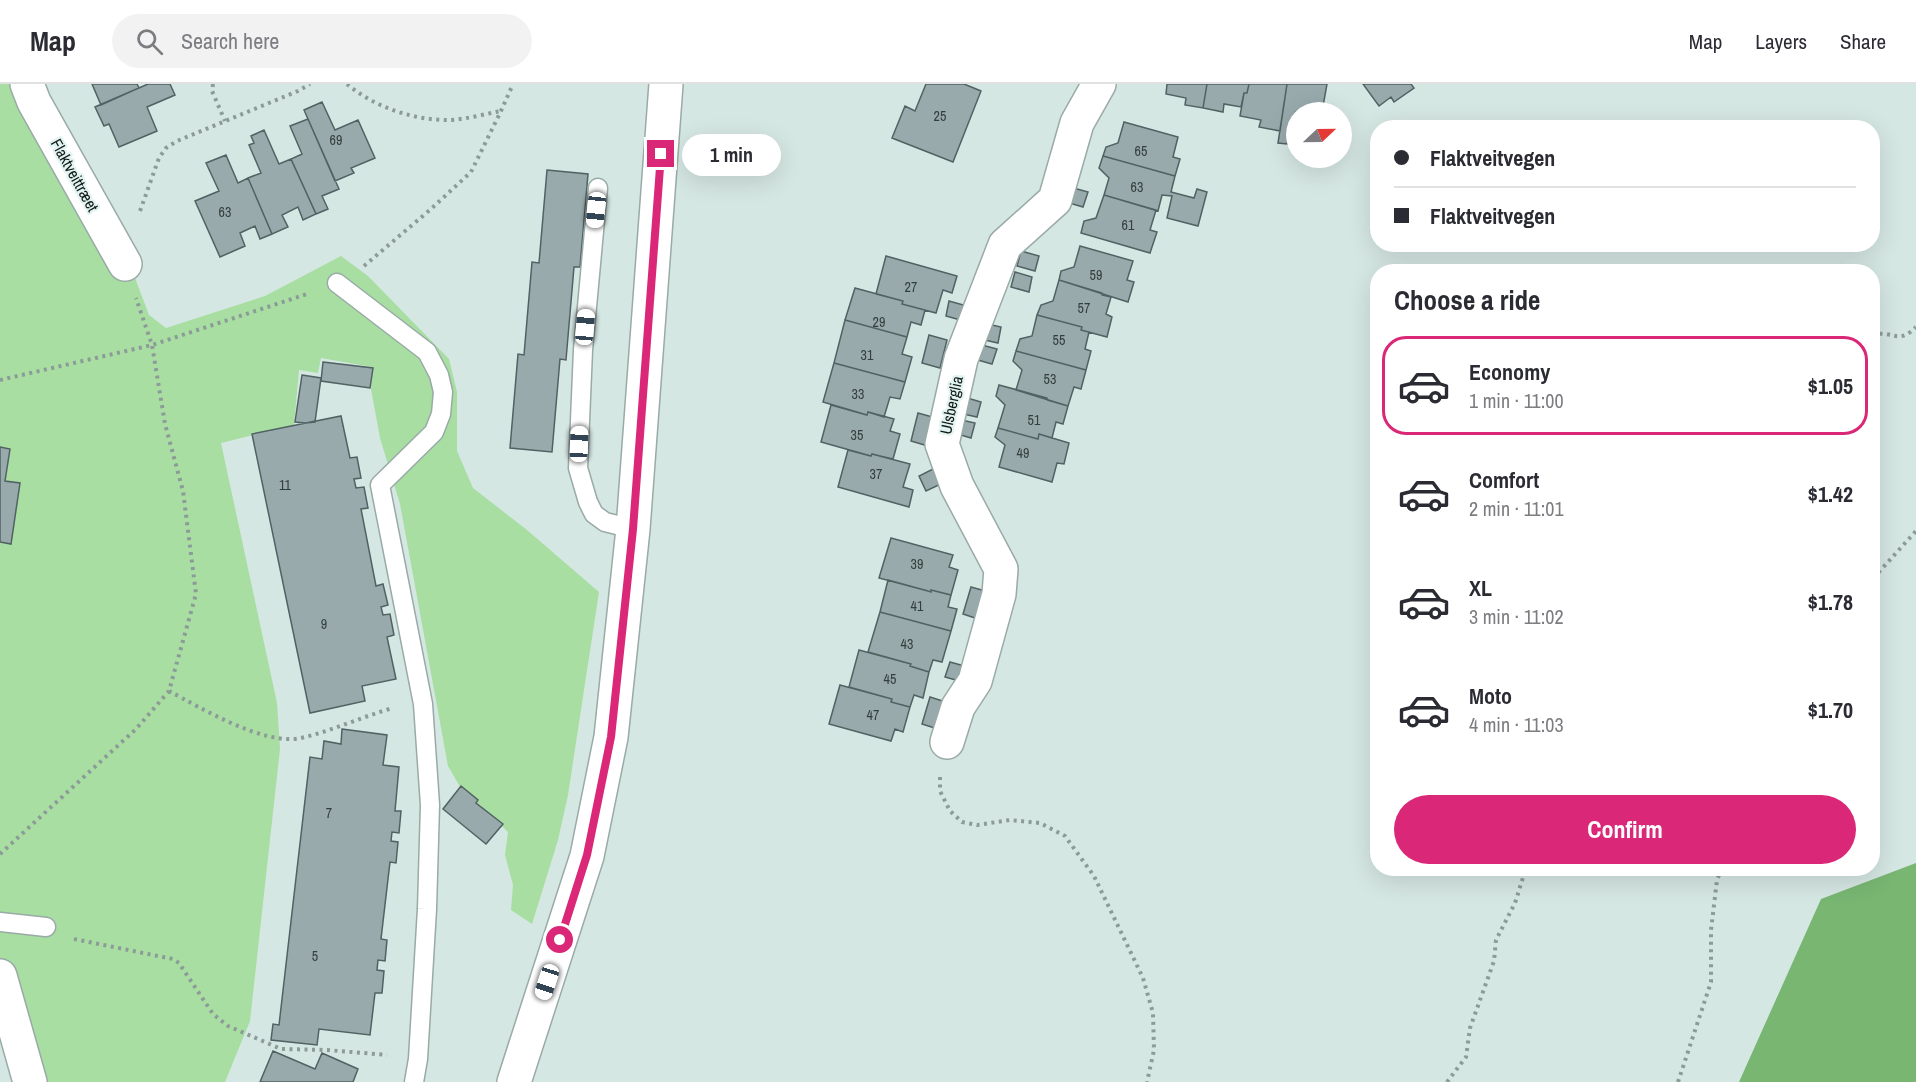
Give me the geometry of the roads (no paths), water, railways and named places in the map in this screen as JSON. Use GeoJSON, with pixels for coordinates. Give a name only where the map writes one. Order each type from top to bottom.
{"type":"FeatureCollection","features":[{"type":"Feature","properties":{"kind":"street","name":"Flaktveittræet"},"geometry":{"type":"LineString","coordinates":[[27,84],[34,102],[125,264]]}},
{"type":"Feature","properties":{"kind":"street"},"geometry":{"type":"LineString","coordinates":[[514,1082],[587,855],[611,737],[633,529],[666,84]]}},
{"type":"Feature","properties":{"kind":"street","name":"Ulsberglia"},"geometry":{"type":"LineString","coordinates":[[947,742],[958,707],[975,681],[999,594],[1001,569],[957,486],[942,444],[961,359],[1005,245],[1055,200],[1077,123],[1099,84]]}},
{"type":"Feature","properties":{"kind":"street"},"geometry":{"type":"LineString","coordinates":[[0,976],[30,1082]]}},
{"type":"Feature","properties":{"kind":"lane"},"geometry":{"type":"LineString","coordinates":[[598,188],[583,350],[578,468],[594,514],[605,522],[633,529]]}},
{"type":"Feature","properties":{"kind":"lane"},"geometry":{"type":"LineString","coordinates":[[337,283],[427,352],[439,375],[443,392],[441,414],[434,432],[380,485],[423,704],[430,806],[427,909],[418,1059],[414,1082]]}},
{"type":"Feature","properties":{"kind":"lane"},"geometry":{"type":"LineString","coordinates":[[0,922],[46,927]]}}]}
